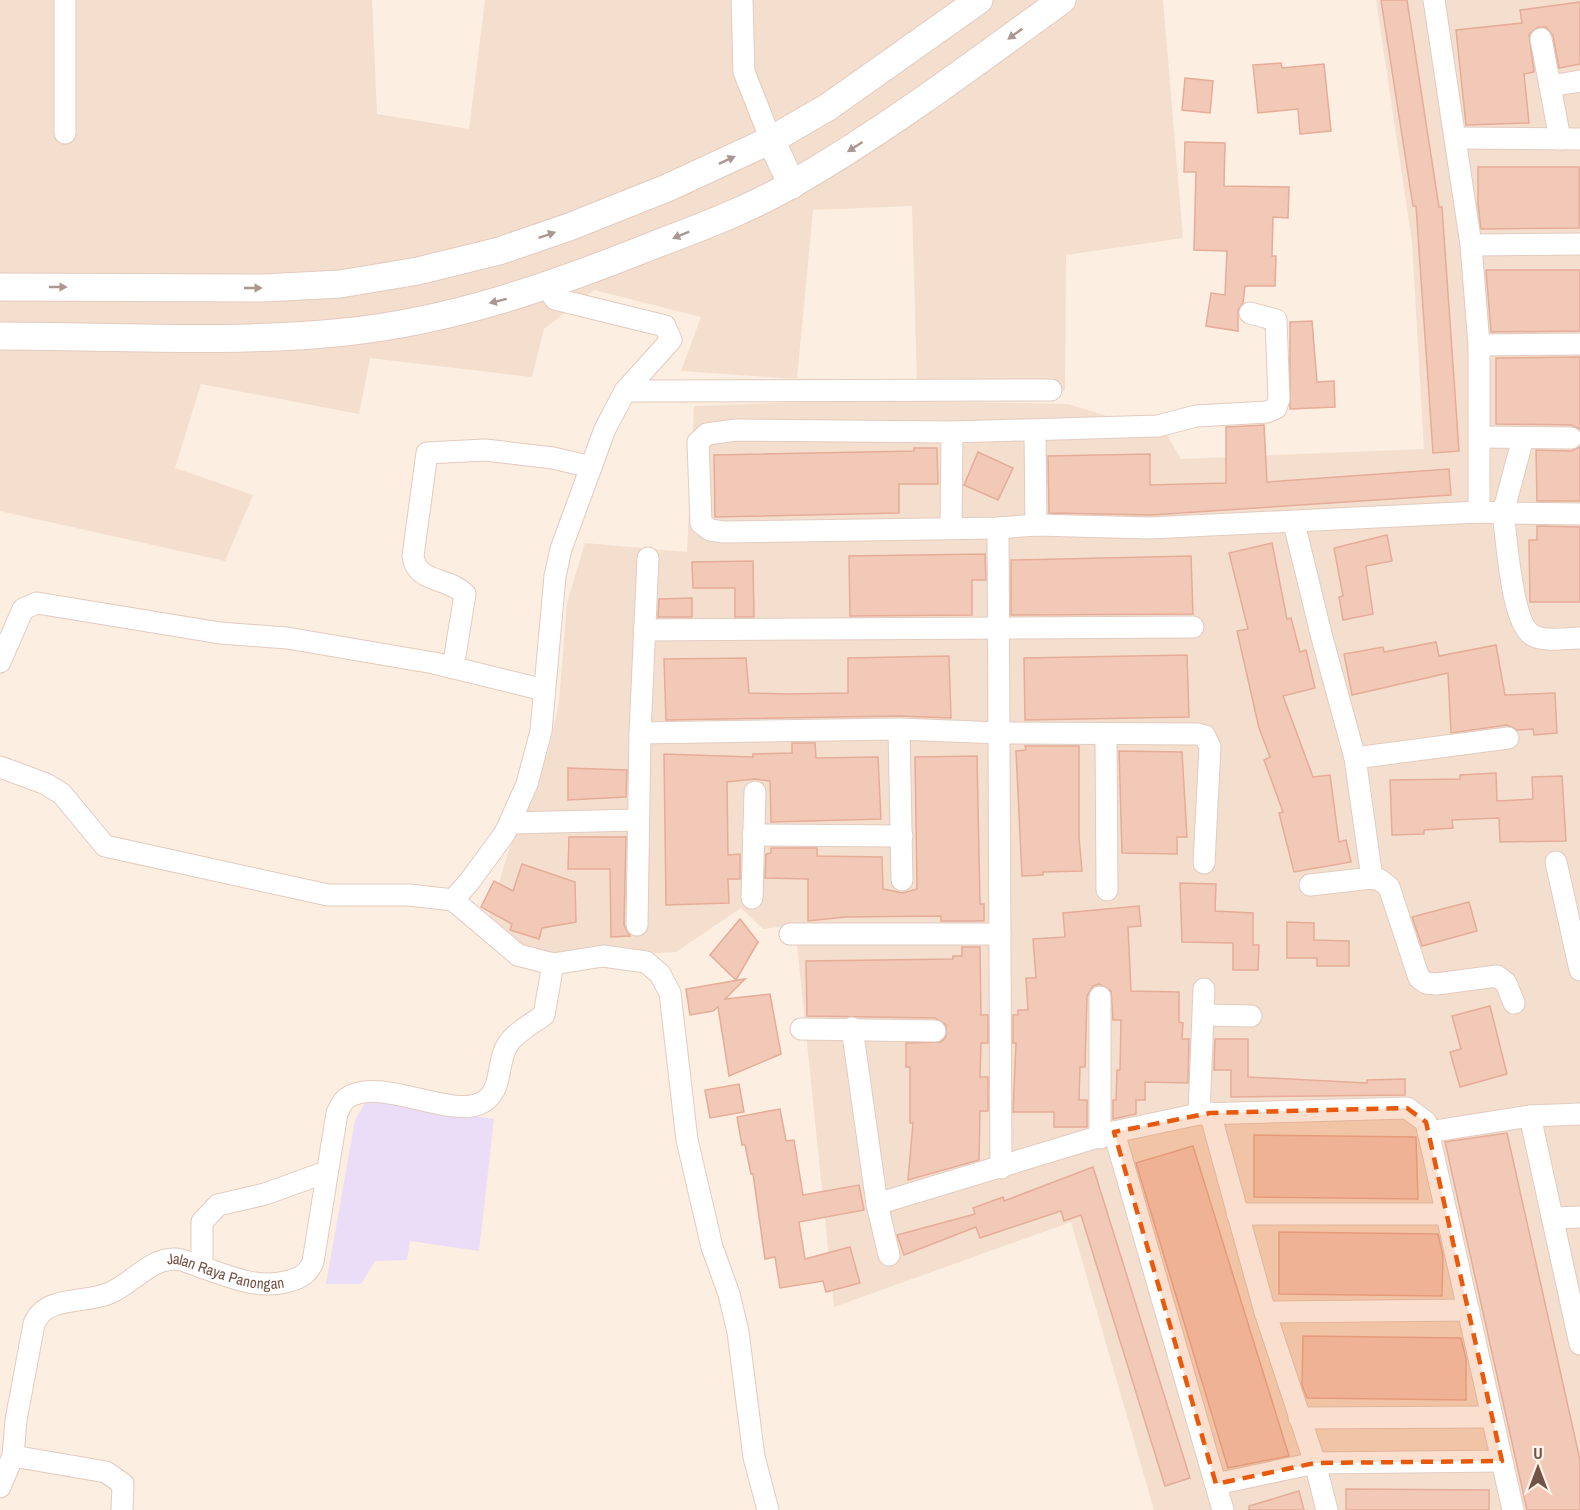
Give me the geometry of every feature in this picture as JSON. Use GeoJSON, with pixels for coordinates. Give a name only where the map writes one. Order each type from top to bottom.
{"type":"FeatureCollection","features":[{"type":"Feature","properties":{"kind":"street"},"geometry":{"type":"LineString","coordinates":[[65,0],[65,133]]}},
{"type":"Feature","properties":{"kind":"street"},"geometry":{"type":"LineString","coordinates":[[742,0],[744,72],[771,140],[792,184]]}},
{"type":"Feature","properties":{"kind":"street"},"geometry":{"type":"LineString","coordinates":[[0,287],[264,288],[340,284],[418,271],[499,251],[569,227],[667,188],[771,140],[828,107],[979,0]]}},
{"type":"Feature","properties":{"kind":"street"},"geometry":{"type":"LineString","coordinates":[[0,336],[266,337],[346,332],[428,319],[548,286],[687,233],[792,184],[854,148],[1062,0]]}},
{"type":"Feature","properties":{"kind":"street"},"geometry":{"type":"LineString","coordinates":[[1434,0],[1471,244],[1479,345],[1481,437],[1479,512]]}},
{"type":"Feature","properties":{"kind":"street"},"geometry":{"type":"LineString","coordinates":[[1455,138],[1570,139],[1550,86],[1541,39]]}},
{"type":"Feature","properties":{"kind":"street"},"geometry":{"type":"LineString","coordinates":[[1550,86],[1580,81]]}},
{"type":"Feature","properties":{"kind":"street"},"geometry":{"type":"LineString","coordinates":[[1471,244],[1580,244]]}},
{"type":"Feature","properties":{"kind":"street"},"geometry":{"type":"LineString","coordinates":[[453,900],[470,882],[510,823],[527,784],[541,731],[555,576],[561,549],[605,429],[625,391],[671,340],[665,326],[555,299],[548,286]]}},
{"type":"Feature","properties":{"kind":"street"},"geometry":{"type":"LineString","coordinates":[[1250,313],[1276,320],[1279,399],[1276,408],[1267,412],[1196,416],[1158,426],[1035,432],[736,430],[707,434],[698,442],[701,523],[710,530],[998,528],[1036,525],[1150,528],[1294,523],[1479,512],[1580,514]]}},
{"type":"Feature","properties":{"kind":"street"},"geometry":{"type":"LineString","coordinates":[[1479,345],[1580,344]]}},
{"type":"Feature","properties":{"kind":"street"},"geometry":{"type":"LineString","coordinates":[[625,391],[1051,390]]}},
{"type":"Feature","properties":{"kind":"street"},"geometry":{"type":"LineString","coordinates":[[951,527],[952,432]]}},
{"type":"Feature","properties":{"kind":"street"},"geometry":{"type":"LineString","coordinates":[[1035,432],[1036,525]]}},
{"type":"Feature","properties":{"kind":"street"},"geometry":{"type":"LineString","coordinates":[[1481,437],[1571,438]]}},
{"type":"Feature","properties":{"kind":"street"},"geometry":{"type":"LineString","coordinates":[[1523,438],[1512,489],[1503,513],[1518,615],[1527,631],[1542,638],[1580,638]]}},
{"type":"Feature","properties":{"kind":"street"},"geometry":{"type":"LineString","coordinates":[[453,668],[465,594],[454,586],[421,574],[414,567],[413,556],[427,453],[485,450],[553,458],[591,467]]}},
{"type":"Feature","properties":{"kind":"street"},"geometry":{"type":"LineString","coordinates":[[1294,523],[1355,758],[1372,879]]}},
{"type":"Feature","properties":{"kind":"street"},"geometry":{"type":"LineString","coordinates":[[998,528],[1001,1168]]}},
{"type":"Feature","properties":{"kind":"street"},"geometry":{"type":"LineString","coordinates":[[637,925],[640,733],[648,558]]}},
{"type":"Feature","properties":{"kind":"street"},"geometry":{"type":"LineString","coordinates":[[0,662],[23,609],[38,603],[220,633],[286,638],[453,668],[544,690]]}},
{"type":"Feature","properties":{"kind":"street"},"geometry":{"type":"LineString","coordinates":[[644,630],[997,626],[1193,627]]}},
{"type":"Feature","properties":{"kind":"street"},"geometry":{"type":"LineString","coordinates":[[640,733],[899,729],[1106,735],[1197,734],[1204,736],[1208,741],[1204,863]]}},
{"type":"Feature","properties":{"kind":"street"},"geometry":{"type":"LineString","coordinates":[[899,729],[902,880]]}},
{"type":"Feature","properties":{"kind":"street"},"geometry":{"type":"LineString","coordinates":[[1106,735],[1107,890]]}},
{"type":"Feature","properties":{"kind":"street"},"geometry":{"type":"LineString","coordinates":[[1355,758],[1508,738]]}},
{"type":"Feature","properties":{"kind":"street"},"geometry":{"type":"LineString","coordinates":[[0,766],[46,784],[62,794],[105,846],[328,895],[409,895],[453,900],[518,955],[553,964],[603,956],[646,962],[660,974],[670,993],[687,1140],[712,1247],[729,1294],[738,1332],[754,1457],[768,1510]]}},
{"type":"Feature","properties":{"kind":"street"},"geometry":{"type":"LineString","coordinates":[[752,898],[754,792]]}},
{"type":"Feature","properties":{"kind":"street"},"geometry":{"type":"LineString","coordinates":[[510,823],[638,820]]}},
{"type":"Feature","properties":{"kind":"street"},"geometry":{"type":"LineString","coordinates":[[753,835],[902,836]]}},
{"type":"Feature","properties":{"kind":"street"},"geometry":{"type":"LineString","coordinates":[[1556,862],[1574,911],[1580,970]]}},
{"type":"Feature","properties":{"kind":"street"},"geometry":{"type":"LineString","coordinates":[[1310,885],[1380,880],[1389,887],[1419,978],[1436,984],[1497,976],[1506,983],[1514,1004]]}},
{"type":"Feature","properties":{"kind":"street"},"geometry":{"type":"LineString","coordinates":[[790,934],[1000,934]]}},
{"type":"Feature","properties":{"kind":"street","name":"Jalan Raya Panongan"},"geometry":{"type":"LineString","coordinates":[[0,1487],[13,1456],[16,1420],[34,1324],[42,1310],[49,1305],[88,1300],[111,1293],[166,1260],[181,1260],[254,1285],[276,1284],[297,1279],[305,1274],[313,1262],[337,1113],[345,1099],[361,1093],[387,1093],[457,1105],[478,1105],[494,1092],[508,1044],[544,1015],[553,964]]}},
{"type":"Feature","properties":{"kind":"street"},"geometry":{"type":"LineString","coordinates":[[1204,989],[1204,1114],[1237,1214],[1265,1312],[1315,1462],[1327,1510]]}},
{"type":"Feature","properties":{"kind":"street"},"geometry":{"type":"LineString","coordinates":[[1100,997],[1107,1135],[1223,1510]]}},
{"type":"Feature","properties":{"kind":"street"},"geometry":{"type":"LineString","coordinates":[[1204,1015],[1251,1016]]}},
{"type":"Feature","properties":{"kind":"street"},"geometry":{"type":"LineString","coordinates":[[852,1028],[877,1204],[889,1255]]}},
{"type":"Feature","properties":{"kind":"street"},"geometry":{"type":"LineString","coordinates":[[801,1029],[935,1031]]}},
{"type":"Feature","properties":{"kind":"street"},"geometry":{"type":"LineString","coordinates":[[877,1204],[1107,1135],[1204,1114],[1407,1108],[1426,1122],[1514,1510]]}},
{"type":"Feature","properties":{"kind":"street"},"geometry":{"type":"LineString","coordinates":[[1428,1132],[1530,1116],[1580,1114]]}},
{"type":"Feature","properties":{"kind":"street"},"geometry":{"type":"LineString","coordinates":[[1530,1116],[1577,1318],[1580,1344]]}},
{"type":"Feature","properties":{"kind":"street"},"geometry":{"type":"LineString","coordinates":[[202,1267],[202,1222],[218,1205],[265,1194],[326,1172]]}},
{"type":"Feature","properties":{"kind":"street"},"geometry":{"type":"LineString","coordinates":[[1237,1214],[1447,1214]]}},
{"type":"Feature","properties":{"kind":"street"},"geometry":{"type":"LineString","coordinates":[[1552,1218],[1580,1217]]}},
{"type":"Feature","properties":{"kind":"street"},"geometry":{"type":"LineString","coordinates":[[1265,1312],[1469,1310]]}},
{"type":"Feature","properties":{"kind":"street"},"geometry":{"type":"LineString","coordinates":[[1299,1418],[1492,1417]]}},
{"type":"Feature","properties":{"kind":"street"},"geometry":{"type":"LineString","coordinates":[[13,1456],[106,1472],[123,1484],[122,1510]]}},
{"type":"Feature","properties":{"kind":"street"},"geometry":{"type":"LineString","coordinates":[[1216,1484],[1315,1462],[1502,1461]]}},
{"type":"Feature","properties":{"kind":"highlighted area"},"geometry":{"type":"Polygon","coordinates":[[[1407,1108],[1426,1122],[1502,1461],[1315,1463],[1216,1484],[1114,1132],[1210,1113],[1407,1108]]]}},
{"type":"Feature","properties":{"kind":"shaded area"},"geometry":{"type":"Polygon","coordinates":[[[0,0],[372,0],[377,114],[469,129],[485,0],[1163,0],[1183,238],[1066,255],[1065,391],[917,384],[912,206],[813,210],[797,379],[681,371],[701,317],[594,290],[544,329],[532,377],[370,358],[359,414],[201,384],[175,468],[253,495],[225,561],[0,511],[0,0]]]}},
{"type":"Feature","properties":{"kind":"shaded area"},"geometry":{"type":"Polygon","coordinates":[[[1376,0],[1580,0],[1580,1510],[1154,1510],[1071,1222],[834,1307],[795,925],[763,929],[741,908],[676,952],[549,959],[518,947],[487,921],[509,850],[548,752],[559,702],[567,603],[585,543],[687,552],[694,406],[855,400],[1068,404],[1167,435],[1181,459],[1424,449],[1412,242],[1376,0]]]}},
{"type":"Feature","properties":{"kind":"shaded area"},"geometry":{"type":"Polygon","coordinates":[[[383,1102],[494,1119],[479,1251],[410,1241],[407,1260],[375,1261],[361,1284],[326,1284],[355,1120],[365,1103],[383,1102]]]}},
{"type":"Feature","properties":{"kind":"building"},"geometry":{"type":"Polygon","coordinates":[[[1381,0],[1407,0],[1439,207],[1442,207],[1459,451],[1433,453],[1416,206],[1413,206],[1381,0]]]}},
{"type":"Feature","properties":{"kind":"building"},"geometry":{"type":"Polygon","coordinates":[[[1580,2],[1580,64],[1559,68],[1553,36],[1546,27],[1538,27],[1529,34],[1534,72],[1524,74],[1529,123],[1466,125],[1456,30],[1522,23],[1520,10],[1580,2]]]}},
{"type":"Feature","properties":{"kind":"building"},"geometry":{"type":"Polygon","coordinates":[[[1281,63],[1282,68],[1324,64],[1331,131],[1300,134],[1298,109],[1258,113],[1253,65],[1281,63]]]}},
{"type":"Feature","properties":{"kind":"building"},"geometry":{"type":"Polygon","coordinates":[[[1185,78],[1213,81],[1210,113],[1182,110],[1185,78]]]}},
{"type":"Feature","properties":{"kind":"building"},"geometry":{"type":"Polygon","coordinates":[[[1185,142],[1225,143],[1224,186],[1289,187],[1288,218],[1273,217],[1272,256],[1276,256],[1275,286],[1245,286],[1243,303],[1238,310],[1238,331],[1206,326],[1211,293],[1225,295],[1227,251],[1194,250],[1196,172],[1184,172],[1185,142]]]}},
{"type":"Feature","properties":{"kind":"building"},"geometry":{"type":"Polygon","coordinates":[[[1478,167],[1579,167],[1579,228],[1481,229],[1478,167]]]}},
{"type":"Feature","properties":{"kind":"building"},"geometry":{"type":"Polygon","coordinates":[[[1486,270],[1580,270],[1580,331],[1491,332],[1486,270]]]}},
{"type":"Feature","properties":{"kind":"building"},"geometry":{"type":"Polygon","coordinates":[[[1312,321],[1317,382],[1334,381],[1335,407],[1290,409],[1290,322],[1312,321]]]}},
{"type":"Feature","properties":{"kind":"building"},"geometry":{"type":"Polygon","coordinates":[[[1580,357],[1580,429],[1571,425],[1496,424],[1496,358],[1580,357]]]}},
{"type":"Feature","properties":{"kind":"building"},"geometry":{"type":"Polygon","coordinates":[[[1264,425],[1267,482],[1449,469],[1451,495],[1151,515],[1049,513],[1048,456],[1150,454],[1150,485],[1226,483],[1226,427],[1264,425]]]}},
{"type":"Feature","properties":{"kind":"building"},"geometry":{"type":"Polygon","coordinates":[[[1580,447],[1580,501],[1537,501],[1536,450],[1571,451],[1580,447]]]}},
{"type":"Feature","properties":{"kind":"building"},"geometry":{"type":"Polygon","coordinates":[[[914,448],[937,448],[938,484],[899,484],[899,513],[715,517],[714,455],[914,451],[914,448]]]}},
{"type":"Feature","properties":{"kind":"building"},"geometry":{"type":"Polygon","coordinates":[[[978,452],[1013,468],[998,500],[964,485],[978,452]]]}},
{"type":"Feature","properties":{"kind":"building"},"geometry":{"type":"Polygon","coordinates":[[[1537,526],[1580,527],[1580,602],[1530,602],[1529,540],[1537,540],[1537,526]]]}},
{"type":"Feature","properties":{"kind":"building"},"geometry":{"type":"Polygon","coordinates":[[[1387,535],[1392,561],[1366,566],[1373,614],[1343,620],[1339,597],[1343,596],[1334,548],[1387,535]]]}},
{"type":"Feature","properties":{"kind":"building"},"geometry":{"type":"Polygon","coordinates":[[[1272,543],[1287,619],[1291,618],[1300,652],[1306,650],[1315,688],[1283,696],[1313,777],[1330,775],[1339,842],[1346,840],[1351,862],[1294,872],[1279,813],[1283,812],[1264,760],[1270,757],[1259,728],[1237,631],[1248,629],[1229,553],[1272,543]]]}},
{"type":"Feature","properties":{"kind":"building"},"geometry":{"type":"Polygon","coordinates":[[[985,554],[986,580],[972,580],[972,615],[850,616],[849,556],[985,554]]]}},
{"type":"Feature","properties":{"kind":"building"},"geometry":{"type":"Polygon","coordinates":[[[1191,556],[1193,614],[1011,615],[1011,560],[1191,556]]]}},
{"type":"Feature","properties":{"kind":"building"},"geometry":{"type":"Polygon","coordinates":[[[753,561],[754,617],[735,617],[735,588],[693,588],[692,562],[753,561]]]}},
{"type":"Feature","properties":{"kind":"building"},"geometry":{"type":"Polygon","coordinates":[[[692,598],[692,617],[658,617],[659,599],[692,598]]]}},
{"type":"Feature","properties":{"kind":"building"},"geometry":{"type":"Polygon","coordinates":[[[1436,642],[1439,656],[1496,645],[1505,695],[1555,693],[1557,733],[1534,735],[1533,729],[1517,730],[1507,725],[1451,733],[1448,673],[1352,695],[1344,654],[1383,647],[1384,652],[1436,642]]]}},
{"type":"Feature","properties":{"kind":"building"},"geometry":{"type":"Polygon","coordinates":[[[1187,655],[1189,717],[1025,720],[1024,658],[1187,655]]]}},
{"type":"Feature","properties":{"kind":"building"},"geometry":{"type":"Polygon","coordinates":[[[949,656],[951,718],[899,716],[666,720],[664,659],[746,658],[749,693],[786,694],[848,693],[848,658],[949,656]]]}},
{"type":"Feature","properties":{"kind":"building"},"geometry":{"type":"Polygon","coordinates":[[[792,743],[815,743],[816,758],[878,757],[881,819],[771,822],[770,781],[755,779],[727,782],[728,855],[740,854],[740,879],[728,879],[729,903],[666,905],[664,754],[753,757],[753,754],[792,753],[792,743]]]}},
{"type":"Feature","properties":{"kind":"building"},"geometry":{"type":"Polygon","coordinates":[[[1025,746],[1079,746],[1079,837],[1082,871],[1043,872],[1043,875],[1022,876],[1016,751],[1026,750],[1025,746]]]}},
{"type":"Feature","properties":{"kind":"building"},"geometry":{"type":"Polygon","coordinates":[[[1119,751],[1182,752],[1187,837],[1177,837],[1177,854],[1122,853],[1119,751]]]}},
{"type":"Feature","properties":{"kind":"building"},"geometry":{"type":"Polygon","coordinates":[[[977,756],[980,904],[984,904],[984,921],[941,921],[941,916],[845,917],[808,921],[808,879],[765,878],[766,854],[771,853],[771,848],[817,848],[817,856],[882,857],[883,889],[903,893],[917,889],[915,757],[977,756]]]}},
{"type":"Feature","properties":{"kind":"building"},"geometry":{"type":"Polygon","coordinates":[[[568,768],[627,770],[626,797],[568,800],[568,768]]]}},
{"type":"Feature","properties":{"kind":"building"},"geometry":{"type":"Polygon","coordinates":[[[1496,773],[1497,801],[1533,799],[1532,777],[1562,776],[1566,841],[1500,842],[1499,818],[1452,820],[1453,828],[1424,830],[1424,834],[1392,835],[1390,780],[1460,779],[1460,775],[1496,773]]]}},
{"type":"Feature","properties":{"kind":"building"},"geometry":{"type":"Polygon","coordinates":[[[569,837],[626,837],[624,925],[630,936],[611,937],[610,869],[568,869],[569,837]]]}},
{"type":"Feature","properties":{"kind":"building"},"geometry":{"type":"Polygon","coordinates":[[[522,864],[575,882],[576,922],[542,928],[539,939],[510,930],[512,924],[481,907],[494,881],[513,891],[522,864]]]}},
{"type":"Feature","properties":{"kind":"building"},"geometry":{"type":"Polygon","coordinates":[[[1180,883],[1216,884],[1215,911],[1253,913],[1253,945],[1259,945],[1258,970],[1233,970],[1233,943],[1182,942],[1180,883]]]}},
{"type":"Feature","properties":{"kind":"building"},"geometry":{"type":"Polygon","coordinates":[[[1469,902],[1477,931],[1422,946],[1412,917],[1469,902]]]}},
{"type":"Feature","properties":{"kind":"building"},"geometry":{"type":"Polygon","coordinates":[[[1139,906],[1141,926],[1128,927],[1131,991],[1179,992],[1179,1022],[1183,1023],[1182,1039],[1189,1039],[1188,1083],[1145,1082],[1145,1100],[1136,1100],[1136,1114],[1113,1119],[1117,1070],[1120,1070],[1121,1020],[1113,1020],[1111,991],[1099,984],[1093,986],[1087,996],[1085,1067],[1080,1067],[1079,1100],[1087,1100],[1087,1127],[1054,1127],[1054,1112],[1013,1112],[1016,1043],[1013,1043],[1013,1015],[1018,1015],[1018,1010],[1028,1010],[1026,978],[1036,978],[1033,939],[1065,937],[1063,913],[1139,906]]]}},
{"type":"Feature","properties":{"kind":"building"},"geometry":{"type":"Polygon","coordinates":[[[740,919],[758,942],[736,980],[710,955],[740,919]]]}},
{"type":"Feature","properties":{"kind":"building"},"geometry":{"type":"Polygon","coordinates":[[[1287,922],[1314,923],[1314,940],[1349,941],[1349,966],[1317,966],[1317,958],[1287,958],[1287,922]]]}},
{"type":"Feature","properties":{"kind":"building"},"geometry":{"type":"Polygon","coordinates":[[[962,947],[980,947],[981,1015],[988,1015],[988,1043],[981,1043],[980,1077],[988,1077],[988,1111],[980,1111],[979,1160],[908,1180],[913,1123],[910,1123],[910,1067],[906,1067],[906,1043],[941,1042],[946,1037],[946,1025],[935,1018],[807,1016],[806,961],[953,959],[953,956],[962,956],[962,947]]]}},
{"type":"Feature","properties":{"kind":"building"},"geometry":{"type":"Polygon","coordinates":[[[745,979],[725,999],[770,994],[781,1054],[729,1076],[718,1007],[713,1011],[690,1015],[686,989],[745,979]]]}},
{"type":"Feature","properties":{"kind":"building"},"geometry":{"type":"Polygon","coordinates":[[[1490,1006],[1507,1074],[1460,1087],[1450,1052],[1461,1049],[1452,1016],[1490,1006]]]}},
{"type":"Feature","properties":{"kind":"building"},"geometry":{"type":"Polygon","coordinates":[[[1215,1039],[1248,1039],[1248,1077],[1367,1083],[1367,1080],[1405,1079],[1405,1095],[1231,1097],[1231,1070],[1214,1070],[1215,1039]]]}},
{"type":"Feature","properties":{"kind":"building"},"geometry":{"type":"Polygon","coordinates":[[[739,1084],[744,1112],[710,1118],[705,1090],[739,1084]]]}},
{"type":"Feature","properties":{"kind":"building"},"geometry":{"type":"Polygon","coordinates":[[[780,1109],[786,1141],[794,1140],[803,1195],[859,1185],[864,1210],[799,1222],[805,1259],[850,1247],[860,1283],[826,1292],[823,1281],[780,1288],[775,1257],[765,1259],[753,1174],[751,1174],[745,1145],[742,1145],[737,1117],[780,1109]]]}},
{"type":"Feature","properties":{"kind":"building"},"geometry":{"type":"Polygon","coordinates":[[[1507,1133],[1580,1460],[1580,1510],[1527,1510],[1445,1142],[1507,1133]]]}},
{"type":"Feature","properties":{"kind":"building"},"geometry":{"type":"Polygon","coordinates":[[[1254,1135],[1416,1137],[1418,1199],[1254,1197],[1254,1135]]]}},
{"type":"Feature","properties":{"kind":"building"},"geometry":{"type":"Polygon","coordinates":[[[1193,1146],[1289,1456],[1228,1468],[1136,1163],[1193,1146]]]}},
{"type":"Feature","properties":{"kind":"building"},"geometry":{"type":"Polygon","coordinates":[[[1093,1167],[1190,1478],[1165,1486],[1081,1215],[1064,1221],[1061,1211],[980,1238],[976,1227],[904,1255],[897,1235],[975,1214],[973,1208],[1003,1197],[1004,1201],[1093,1167]]]}},
{"type":"Feature","properties":{"kind":"building"},"geometry":{"type":"Polygon","coordinates":[[[1279,1232],[1438,1234],[1443,1256],[1442,1296],[1279,1294],[1279,1232]]]}},
{"type":"Feature","properties":{"kind":"building"},"geometry":{"type":"Polygon","coordinates":[[[1303,1336],[1461,1338],[1466,1359],[1466,1400],[1307,1398],[1302,1385],[1303,1336]]]}},
{"type":"Feature","properties":{"kind":"building"},"geometry":{"type":"Polygon","coordinates":[[[1346,1489],[1489,1490],[1489,1510],[1346,1510],[1346,1489]]]}},
{"type":"Feature","properties":{"kind":"building"},"geometry":{"type":"Polygon","coordinates":[[[1299,1491],[1304,1510],[1249,1510],[1249,1506],[1299,1491]]]}}]}
